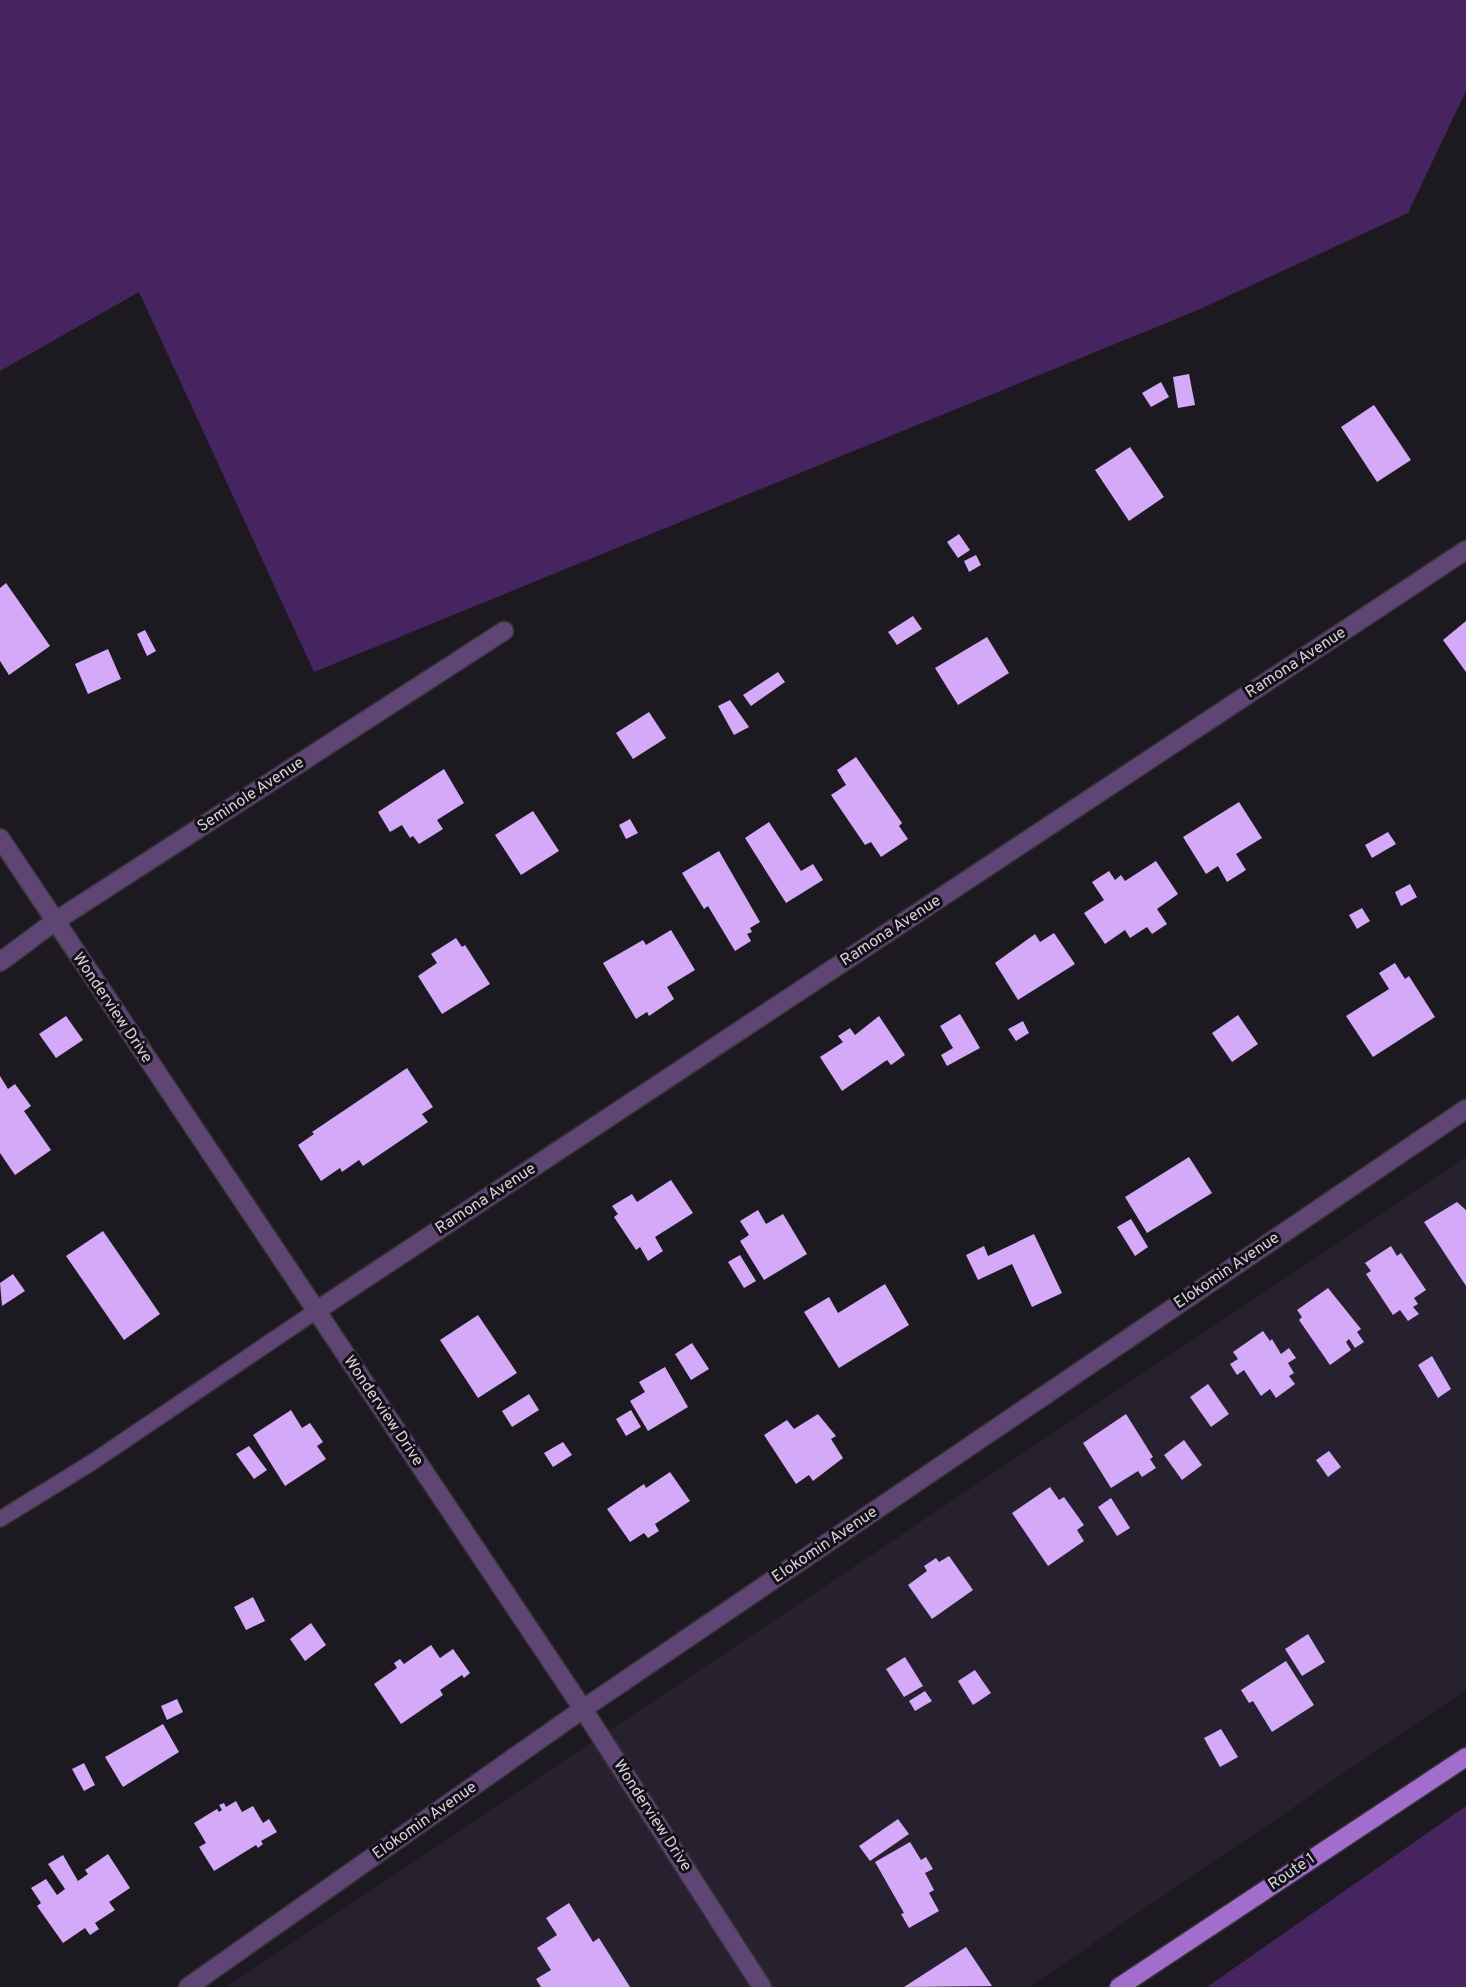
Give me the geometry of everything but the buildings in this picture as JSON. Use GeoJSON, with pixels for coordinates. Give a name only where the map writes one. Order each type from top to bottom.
{"type":"FeatureCollection","features":[{"type":"Feature","properties":{"kind":"main road","name":"Route 1"},"geometry":{"type":"LineString","coordinates":[[1119,1987],[1466,1756]]}},
{"type":"Feature","properties":{"kind":"street","name":"Ramona Avenue"},"geometry":{"type":"LineString","coordinates":[[316,1311],[1466,550]]}},
{"type":"Feature","properties":{"kind":"street","name":"Seminole Avenue"},"geometry":{"type":"LineString","coordinates":[[0,963],[54,922],[504,631]]}},
{"type":"Feature","properties":{"kind":"street","name":"Wonderview Drive"},"geometry":{"type":"LineString","coordinates":[[0,838],[54,922],[583,1709],[762,1987]]}},
{"type":"Feature","properties":{"kind":"street","name":"Elokomin Avenue"},"geometry":{"type":"LineString","coordinates":[[188,1987],[583,1709],[1466,1109]]}},
{"type":"Feature","properties":{"kind":"lane"},"geometry":{"type":"LineString","coordinates":[[0,1519],[91,1463],[316,1311]]}},
{"type":"Feature","properties":{"kind":"shaded area"},"geometry":{"type":"Polygon","coordinates":[[[0,0],[1466,0],[1466,91],[1408,213],[1198,310],[314,672],[139,292],[0,371],[0,0]]]}},
{"type":"Feature","properties":{"kind":"shaded area"},"geometry":{"type":"Polygon","coordinates":[[[1466,1157],[1466,1690],[1029,1987],[226,1987],[1466,1157]]]}},
{"type":"Feature","properties":{"kind":"shaded area"},"geometry":{"type":"Polygon","coordinates":[[[1466,1806],[1466,1987],[1207,1987],[1466,1806]]]}}]}
